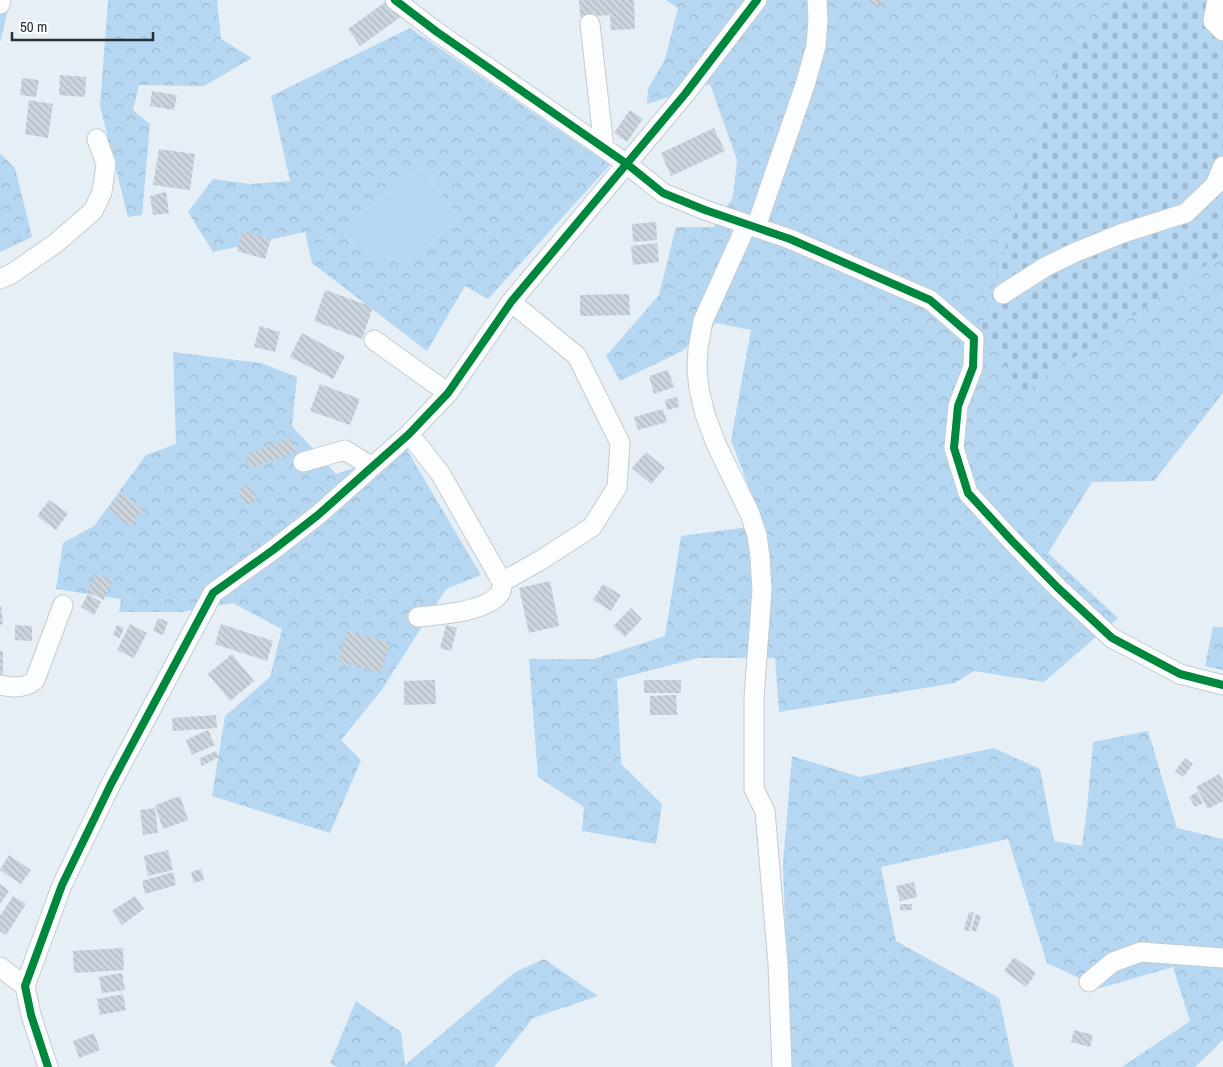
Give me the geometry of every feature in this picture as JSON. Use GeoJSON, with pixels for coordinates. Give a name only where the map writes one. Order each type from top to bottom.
{"type":"FeatureCollection","features":[{"type":"Feature","properties":{"kind":"street"},"geometry":{"type":"LineString","coordinates":[[0,4],[1,0]]}},
{"type":"Feature","properties":{"kind":"street"},"geometry":{"type":"LineString","coordinates":[[395,0],[437,32],[627,164],[663,193],[790,239],[930,300],[974,338],[973,366],[958,406],[954,448],[968,492],[1058,588],[1112,638],[1180,674],[1223,685]]}},
{"type":"Feature","properties":{"kind":"street"},"geometry":{"type":"LineString","coordinates":[[48,1067],[31,1015],[25,986],[62,885],[111,784],[214,593],[318,515],[409,434],[448,393],[511,302],[685,94],[757,0]]}},
{"type":"Feature","properties":{"kind":"street"},"geometry":{"type":"LineString","coordinates":[[782,1067],[778,964],[765,811],[754,789],[754,698],[762,590],[760,557],[757,535],[750,514],[716,444],[699,389],[697,369],[698,348],[703,322],[751,226],[805,86],[816,46],[817,0]]}},
{"type":"Feature","properties":{"kind":"street"},"geometry":{"type":"LineString","coordinates":[[1217,0],[1213,21],[1223,31]]}},
{"type":"Feature","properties":{"kind":"street"},"geometry":{"type":"LineString","coordinates":[[590,24],[604,148]]}},
{"type":"Feature","properties":{"kind":"street"},"geometry":{"type":"LineString","coordinates":[[0,279],[13,274],[56,243],[93,211],[102,192],[106,164],[97,139]]}},
{"type":"Feature","properties":{"kind":"street"},"geometry":{"type":"LineString","coordinates":[[1003,294],[1045,267],[1076,252],[1123,233],[1186,213],[1215,186],[1223,166]]}},
{"type":"Feature","properties":{"kind":"street"},"geometry":{"type":"LineString","coordinates":[[502,582],[592,528],[618,486],[620,443],[577,356],[511,302]]}},
{"type":"Feature","properties":{"kind":"street"},"geometry":{"type":"LineString","coordinates":[[374,340],[448,393]]}},
{"type":"Feature","properties":{"kind":"street"},"geometry":{"type":"LineString","coordinates":[[409,434],[440,473],[502,582],[501,591],[489,603],[460,612],[418,617]]}},
{"type":"Feature","properties":{"kind":"street"},"geometry":{"type":"LineString","coordinates":[[303,462],[345,450],[372,467]]}},
{"type":"Feature","properties":{"kind":"street"},"geometry":{"type":"LineString","coordinates":[[0,685],[12,688],[30,685],[35,680],[63,605]]}},
{"type":"Feature","properties":{"kind":"street"},"geometry":{"type":"LineString","coordinates":[[1089,982],[1113,962],[1142,952],[1223,958]]}},
{"type":"Feature","properties":{"kind":"street"},"geometry":{"type":"LineString","coordinates":[[0,967],[25,986]]}},
{"type":"Feature","properties":{"kind":"green space"},"geometry":{"type":"Polygon","coordinates":[[[0,0],[10,0],[0,43],[0,0]]]}},
{"type":"Feature","properties":{"kind":"green space"},"geometry":{"type":"Polygon","coordinates":[[[108,0],[217,0],[221,39],[252,58],[204,86],[139,85],[133,110],[150,124],[142,215],[128,217],[100,106],[108,0]]]}},
{"type":"Feature","properties":{"kind":"green space"},"geometry":{"type":"Polygon","coordinates":[[[666,0],[1158,0],[1223,169],[1223,393],[1154,481],[1092,482],[1048,553],[1118,618],[1044,682],[974,671],[955,683],[779,712],[775,658],[698,658],[617,679],[621,764],[662,804],[656,844],[582,831],[584,807],[538,777],[529,659],[594,659],[665,636],[681,536],[763,525],[731,440],[751,330],[716,323],[682,351],[620,381],[606,356],[659,295],[676,227],[714,227],[733,197],[737,160],[710,84],[647,104],[648,89],[665,59],[678,8],[666,0]]]}},
{"type":"Feature","properties":{"kind":"green space"},"geometry":{"type":"Polygon","coordinates":[[[1114,0],[1223,0],[1223,253],[1023,393],[981,329],[1059,66],[1114,0]]]}},
{"type":"Feature","properties":{"kind":"green space"},"geometry":{"type":"Polygon","coordinates":[[[410,28],[610,165],[488,299],[465,286],[427,351],[312,263],[305,232],[213,252],[188,212],[213,179],[250,184],[290,181],[271,96],[410,28]],[[422,167],[359,215],[344,236],[362,254],[409,262],[459,218],[422,167]]]}},
{"type":"Feature","properties":{"kind":"green space"},"geometry":{"type":"Polygon","coordinates":[[[0,153],[15,168],[32,237],[0,252],[0,153]]]}},
{"type":"Feature","properties":{"kind":"green space"},"geometry":{"type":"Polygon","coordinates":[[[422,167],[459,218],[409,262],[362,254],[344,236],[359,215],[422,167]]]}},
{"type":"Feature","properties":{"kind":"green space"},"geometry":{"type":"Polygon","coordinates":[[[173,352],[261,363],[297,377],[292,426],[336,474],[407,450],[481,575],[446,589],[381,691],[341,740],[361,760],[330,833],[212,796],[225,716],[270,677],[282,629],[233,603],[182,612],[119,612],[121,599],[56,589],[63,543],[94,526],[146,455],[176,444],[173,352]]]}},
{"type":"Feature","properties":{"kind":"green space"},"geometry":{"type":"Polygon","coordinates":[[[1213,627],[1223,627],[1223,670],[1205,666],[1213,627]]]}},
{"type":"Feature","properties":{"kind":"green space"},"geometry":{"type":"Polygon","coordinates":[[[1148,731],[1177,828],[1223,839],[1223,1040],[1195,1067],[1122,1067],[1190,1021],[1173,967],[1100,988],[1047,963],[1008,839],[881,867],[896,941],[999,998],[1014,1067],[790,1067],[783,864],[792,756],[860,777],[994,748],[1040,769],[1054,841],[1082,846],[1093,742],[1148,731]]]}},
{"type":"Feature","properties":{"kind":"green space"},"geometry":{"type":"Polygon","coordinates":[[[544,959],[598,996],[533,1018],[494,1067],[337,1067],[330,1063],[356,1001],[401,1032],[405,1065],[515,972],[544,959]]]}},
{"type":"Feature","properties":{"kind":"building"},"geometry":{"type":"Polygon","coordinates":[[[388,0],[402,16],[360,46],[348,29],[388,0]]]}},
{"type":"Feature","properties":{"kind":"building"},"geometry":{"type":"Polygon","coordinates":[[[579,0],[634,0],[635,29],[611,30],[610,15],[580,17],[579,0]]]}},
{"type":"Feature","properties":{"kind":"building"},"geometry":{"type":"Polygon","coordinates":[[[869,0],[884,0],[874,7],[869,0]]]}},
{"type":"Feature","properties":{"kind":"building"},"geometry":{"type":"Polygon","coordinates":[[[60,75],[86,77],[85,97],[59,95],[60,75]]]}},
{"type":"Feature","properties":{"kind":"building"},"geometry":{"type":"Polygon","coordinates":[[[22,78],[39,80],[36,97],[20,95],[22,78]]]}},
{"type":"Feature","properties":{"kind":"building"},"geometry":{"type":"Polygon","coordinates":[[[152,91],[177,95],[174,110],[150,106],[152,91]]]}},
{"type":"Feature","properties":{"kind":"building"},"geometry":{"type":"Polygon","coordinates":[[[29,100],[53,104],[48,138],[25,134],[29,100]]]}},
{"type":"Feature","properties":{"kind":"building"},"geometry":{"type":"Polygon","coordinates":[[[630,110],[643,119],[627,142],[614,133],[630,110]]]}},
{"type":"Feature","properties":{"kind":"building"},"geometry":{"type":"Polygon","coordinates":[[[714,128],[725,151],[671,176],[661,153],[714,128]]]}},
{"type":"Feature","properties":{"kind":"building"},"geometry":{"type":"Polygon","coordinates":[[[159,149],[195,154],[190,190],[153,185],[159,149]]]}},
{"type":"Feature","properties":{"kind":"building"},"geometry":{"type":"Polygon","coordinates":[[[166,192],[169,213],[153,215],[150,196],[166,192]]]}},
{"type":"Feature","properties":{"kind":"building"},"geometry":{"type":"Polygon","coordinates":[[[656,222],[657,240],[633,242],[632,224],[656,222]]]}},
{"type":"Feature","properties":{"kind":"building"},"geometry":{"type":"Polygon","coordinates":[[[243,231],[271,239],[265,259],[237,251],[243,231]]]}},
{"type":"Feature","properties":{"kind":"building"},"geometry":{"type":"Polygon","coordinates":[[[657,243],[659,262],[633,265],[631,246],[657,243]]]}},
{"type":"Feature","properties":{"kind":"building"},"geometry":{"type":"Polygon","coordinates":[[[325,290],[373,307],[362,339],[314,321],[325,290]]]}},
{"type":"Feature","properties":{"kind":"building"},"geometry":{"type":"Polygon","coordinates":[[[629,294],[630,315],[580,316],[580,295],[629,294]]]}},
{"type":"Feature","properties":{"kind":"building"},"geometry":{"type":"Polygon","coordinates":[[[260,326],[280,332],[275,352],[254,347],[260,326]]]}},
{"type":"Feature","properties":{"kind":"building"},"geometry":{"type":"Polygon","coordinates":[[[302,333],[345,356],[333,379],[290,357],[302,333]]]}},
{"type":"Feature","properties":{"kind":"building"},"geometry":{"type":"Polygon","coordinates":[[[668,370],[674,387],[654,394],[649,376],[668,370]]]}},
{"type":"Feature","properties":{"kind":"building"},"geometry":{"type":"Polygon","coordinates":[[[320,384],[360,399],[350,425],[310,411],[320,384]]]}},
{"type":"Feature","properties":{"kind":"building"},"geometry":{"type":"Polygon","coordinates":[[[677,397],[679,407],[667,410],[665,400],[677,397]]]}},
{"type":"Feature","properties":{"kind":"building"},"geometry":{"type":"Polygon","coordinates":[[[663,409],[667,422],[638,430],[634,417],[663,409]]]}},
{"type":"Feature","properties":{"kind":"building"},"geometry":{"type":"Polygon","coordinates":[[[291,438],[296,452],[251,468],[246,454],[291,438]]]}},
{"type":"Feature","properties":{"kind":"building"},"geometry":{"type":"Polygon","coordinates":[[[646,452],[665,468],[651,484],[632,468],[646,452]]]}},
{"type":"Feature","properties":{"kind":"building"},"geometry":{"type":"Polygon","coordinates":[[[249,484],[257,499],[246,506],[237,490],[249,484]]]}},
{"type":"Feature","properties":{"kind":"building"},"geometry":{"type":"Polygon","coordinates":[[[123,492],[143,511],[129,527],[108,508],[123,492]]]}},
{"type":"Feature","properties":{"kind":"building"},"geometry":{"type":"Polygon","coordinates":[[[49,500],[68,513],[56,530],[37,516],[49,500]]]}},
{"type":"Feature","properties":{"kind":"building"},"geometry":{"type":"Polygon","coordinates":[[[95,573],[112,580],[104,600],[87,592],[95,573]]]}},
{"type":"Feature","properties":{"kind":"building"},"geometry":{"type":"Polygon","coordinates":[[[550,581],[559,626],[529,633],[519,588],[550,581]]]}},
{"type":"Feature","properties":{"kind":"building"},"geometry":{"type":"Polygon","coordinates":[[[603,584],[621,595],[611,611],[593,600],[603,584]]]}},
{"type":"Feature","properties":{"kind":"building"},"geometry":{"type":"Polygon","coordinates":[[[88,594],[101,602],[94,615],[81,607],[88,594]]]}},
{"type":"Feature","properties":{"kind":"building"},"geometry":{"type":"Polygon","coordinates":[[[0,606],[3,624],[0,625],[0,606]]]}},
{"type":"Feature","properties":{"kind":"building"},"geometry":{"type":"Polygon","coordinates":[[[631,608],[642,619],[625,637],[613,626],[631,608]]]}},
{"type":"Feature","properties":{"kind":"building"},"geometry":{"type":"Polygon","coordinates":[[[158,618],[168,622],[163,635],[153,631],[158,618]]]}},
{"type":"Feature","properties":{"kind":"building"},"geometry":{"type":"Polygon","coordinates":[[[130,624],[147,633],[134,658],[117,650],[130,624]]]}},
{"type":"Feature","properties":{"kind":"building"},"geometry":{"type":"Polygon","coordinates":[[[221,624],[273,641],[267,661],[215,644],[221,624]]]}},
{"type":"Feature","properties":{"kind":"building"},"geometry":{"type":"Polygon","coordinates":[[[15,625],[32,626],[32,641],[15,640],[15,625]]]}},
{"type":"Feature","properties":{"kind":"building"},"geometry":{"type":"Polygon","coordinates":[[[117,625],[124,628],[120,638],[113,635],[117,625]]]}},
{"type":"Feature","properties":{"kind":"building"},"geometry":{"type":"Polygon","coordinates":[[[446,625],[457,628],[451,651],[440,648],[446,625]]]}},
{"type":"Feature","properties":{"kind":"building"},"geometry":{"type":"Polygon","coordinates":[[[347,631],[390,643],[381,673],[339,662],[347,631]]]}},
{"type":"Feature","properties":{"kind":"building"},"geometry":{"type":"Polygon","coordinates":[[[0,651],[3,651],[3,676],[0,676],[0,651]]]}},
{"type":"Feature","properties":{"kind":"building"},"geometry":{"type":"Polygon","coordinates":[[[232,654],[254,681],[230,701],[208,674],[232,654]]]}},
{"type":"Feature","properties":{"kind":"building"},"geometry":{"type":"Polygon","coordinates":[[[435,680],[436,704],[404,705],[404,681],[435,680]]]}},
{"type":"Feature","properties":{"kind":"building"},"geometry":{"type":"Polygon","coordinates":[[[644,680],[681,680],[681,693],[644,693],[644,680]]]}},
{"type":"Feature","properties":{"kind":"building"},"geometry":{"type":"Polygon","coordinates":[[[676,695],[677,715],[650,715],[650,696],[676,695]]]}},
{"type":"Feature","properties":{"kind":"building"},"geometry":{"type":"Polygon","coordinates":[[[216,715],[217,728],[173,731],[172,718],[216,715]]]}},
{"type":"Feature","properties":{"kind":"building"},"geometry":{"type":"Polygon","coordinates":[[[208,730],[215,745],[192,755],[186,740],[208,730]]]}},
{"type":"Feature","properties":{"kind":"building"},"geometry":{"type":"Polygon","coordinates":[[[216,751],[219,757],[202,766],[199,759],[216,751]]]}},
{"type":"Feature","properties":{"kind":"building"},"geometry":{"type":"Polygon","coordinates":[[[1185,758],[1193,764],[1183,777],[1175,771],[1185,758]]]}},
{"type":"Feature","properties":{"kind":"building"},"geometry":{"type":"Polygon","coordinates":[[[1219,774],[1223,782],[1223,801],[1208,809],[1196,787],[1219,774]]]}},
{"type":"Feature","properties":{"kind":"building"},"geometry":{"type":"Polygon","coordinates":[[[1197,792],[1203,803],[1195,807],[1189,797],[1197,792]]]}},
{"type":"Feature","properties":{"kind":"building"},"geometry":{"type":"Polygon","coordinates":[[[180,796],[188,820],[163,829],[155,805],[180,796]]]}},
{"type":"Feature","properties":{"kind":"building"},"geometry":{"type":"Polygon","coordinates":[[[155,808],[158,833],[143,835],[140,810],[155,808]]]}},
{"type":"Feature","properties":{"kind":"building"},"geometry":{"type":"Polygon","coordinates":[[[168,850],[173,870],[148,876],[144,856],[168,850]]]}},
{"type":"Feature","properties":{"kind":"building"},"geometry":{"type":"Polygon","coordinates":[[[9,855],[31,870],[21,884],[0,870],[9,855]]]}},
{"type":"Feature","properties":{"kind":"building"},"geometry":{"type":"Polygon","coordinates":[[[201,869],[204,880],[194,883],[191,872],[201,869]]]}},
{"type":"Feature","properties":{"kind":"building"},"geometry":{"type":"Polygon","coordinates":[[[173,872],[176,885],[145,894],[142,881],[173,872]]]}},
{"type":"Feature","properties":{"kind":"building"},"geometry":{"type":"Polygon","coordinates":[[[914,882],[917,897],[900,901],[896,886],[914,882]]]}},
{"type":"Feature","properties":{"kind":"building"},"geometry":{"type":"Polygon","coordinates":[[[0,884],[9,891],[0,904],[0,884]]]}},
{"type":"Feature","properties":{"kind":"building"},"geometry":{"type":"Polygon","coordinates":[[[13,896],[26,904],[6,935],[0,931],[0,916],[13,896]]]}},
{"type":"Feature","properties":{"kind":"building"},"geometry":{"type":"Polygon","coordinates":[[[135,896],[144,909],[122,925],[112,911],[135,896]]]}},
{"type":"Feature","properties":{"kind":"building"},"geometry":{"type":"Polygon","coordinates":[[[900,904],[912,904],[912,910],[900,910],[900,904]]]}},
{"type":"Feature","properties":{"kind":"building"},"geometry":{"type":"Polygon","coordinates":[[[969,912],[974,913],[969,931],[964,930],[969,912]]]}},
{"type":"Feature","properties":{"kind":"building"},"geometry":{"type":"Polygon","coordinates":[[[976,914],[981,916],[976,932],[971,930],[976,914]]]}},
{"type":"Feature","properties":{"kind":"building"},"geometry":{"type":"Polygon","coordinates":[[[123,948],[124,970],[74,973],[73,951],[123,948]]]}},
{"type":"Feature","properties":{"kind":"building"},"geometry":{"type":"Polygon","coordinates":[[[1014,957],[1036,973],[1026,987],[1004,971],[1014,957]]]}},
{"type":"Feature","properties":{"kind":"building"},"geometry":{"type":"Polygon","coordinates":[[[122,973],[125,990],[102,993],[99,977],[122,973]]]}},
{"type":"Feature","properties":{"kind":"building"},"geometry":{"type":"Polygon","coordinates":[[[123,994],[126,1010],[100,1015],[97,999],[123,994]]]}},
{"type":"Feature","properties":{"kind":"building"},"geometry":{"type":"Polygon","coordinates":[[[1074,1030],[1093,1035],[1090,1047],[1071,1042],[1074,1030]]]}},
{"type":"Feature","properties":{"kind":"building"},"geometry":{"type":"Polygon","coordinates":[[[94,1033],[100,1050],[79,1058],[73,1041],[94,1033]]]}},
{"type":"Feature","properties":{"kind":"cycle path"},"geometry":{"type":"LineString","coordinates":[[395,0],[437,32],[627,164],[663,193],[705,210],[790,239],[930,300],[974,338],[973,367],[958,406],[954,448],[968,493],[1058,588],[1112,638],[1180,674],[1223,685]]}},
{"type":"Feature","properties":{"kind":"cycle path"},"geometry":{"type":"LineString","coordinates":[[48,1067],[31,1015],[25,986],[62,885],[111,784],[213,593],[318,515],[409,434],[448,393],[511,302],[685,94],[757,0]]}}]}
